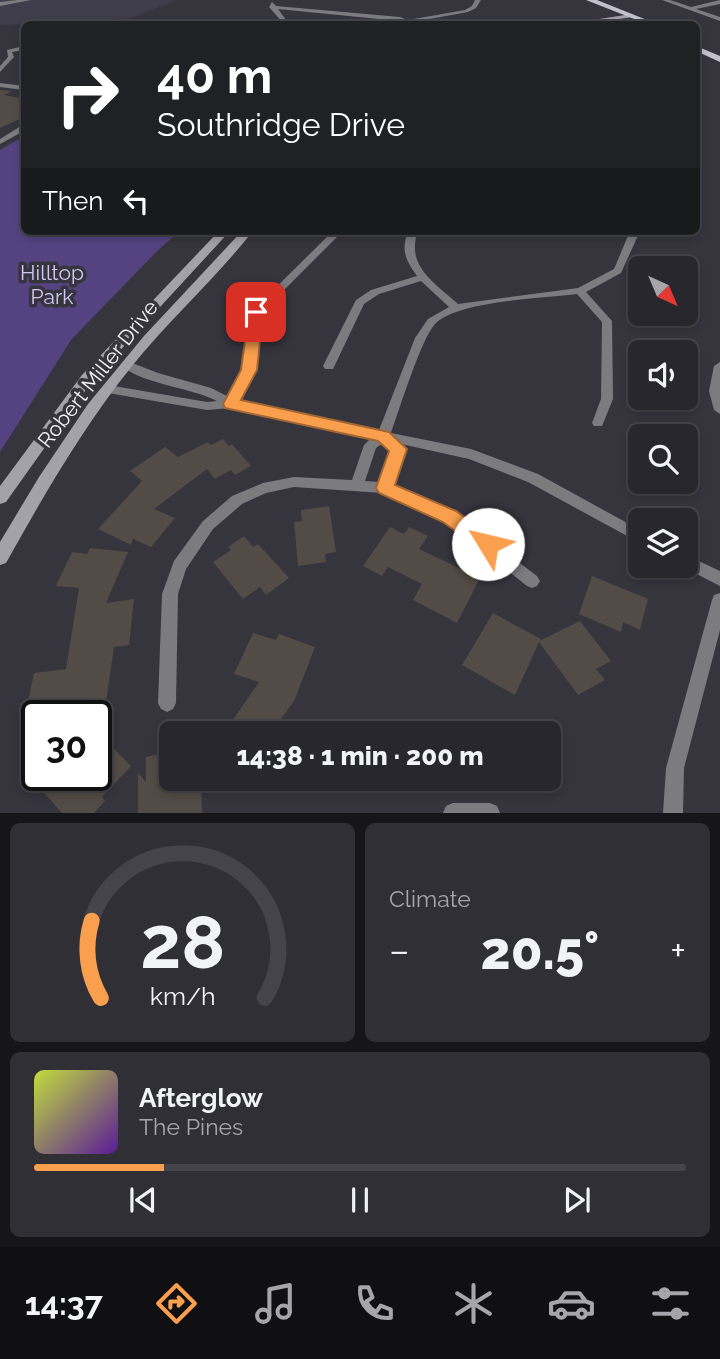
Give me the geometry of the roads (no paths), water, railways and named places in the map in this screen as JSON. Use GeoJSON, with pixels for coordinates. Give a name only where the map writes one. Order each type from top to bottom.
{"type":"FeatureCollection","features":[{"type":"Feature","properties":{"kind":"main road"},"geometry":{"type":"LineString","coordinates":[[590,0],[634,21]]}},
{"type":"Feature","properties":{"kind":"main road"},"geometry":{"type":"LineString","coordinates":[[580,1],[641,21]]}},
{"type":"Feature","properties":{"kind":"main road"},"geometry":{"type":"LineString","coordinates":[[593,21],[626,17]]}},
{"type":"Feature","properties":{"kind":"main road"},"geometry":{"type":"LineString","coordinates":[[609,21],[626,17]]}},
{"type":"Feature","properties":{"kind":"main road"},"geometry":{"type":"LineString","coordinates":[[700,44],[720,52]]}},
{"type":"Feature","properties":{"kind":"main road"},"geometry":{"type":"LineString","coordinates":[[700,50],[720,59]]}},
{"type":"Feature","properties":{"kind":"main road","name":"Robert Miller Drive"},"geometry":{"type":"LineString","coordinates":[[0,498],[86,378],[221,235]]}},
{"type":"Feature","properties":{"kind":"main road","name":"Robert Miller Drive"},"geometry":{"type":"LineString","coordinates":[[0,558],[48,473],[108,389],[244,235]]}},
{"type":"Feature","properties":{"kind":"street"},"geometry":{"type":"LineString","coordinates":[[0,4],[28,0]]}},
{"type":"Feature","properties":{"kind":"street"},"geometry":{"type":"LineString","coordinates":[[413,21],[466,11],[474,7],[478,0]]}},
{"type":"Feature","properties":{"kind":"street"},"geometry":{"type":"LineString","coordinates":[[665,0],[720,19]]}},
{"type":"Feature","properties":{"kind":"street"},"geometry":{"type":"LineString","coordinates":[[690,8],[720,2]]}},
{"type":"Feature","properties":{"kind":"street"},"geometry":{"type":"LineString","coordinates":[[272,4],[405,21]]}},
{"type":"Feature","properties":{"kind":"street"},"geometry":{"type":"LineString","coordinates":[[272,4],[284,21]]}},
{"type":"Feature","properties":{"kind":"street"},"geometry":{"type":"LineString","coordinates":[[0,70],[11,57],[6,49],[21,48]]}},
{"type":"Feature","properties":{"kind":"street"},"geometry":{"type":"LineString","coordinates":[[0,85],[21,88]]}},
{"type":"Feature","properties":{"kind":"street"},"geometry":{"type":"LineString","coordinates":[[0,142],[21,130]]}},
{"type":"Feature","properties":{"kind":"street"},"geometry":{"type":"LineString","coordinates":[[231,404],[249,370],[256,312],[334,235]]}},
{"type":"Feature","properties":{"kind":"street"},"geometry":{"type":"LineString","coordinates":[[411,235],[406,244],[408,258],[456,308]]}},
{"type":"Feature","properties":{"kind":"street"},"geometry":{"type":"LineString","coordinates":[[357,486],[370,445],[383,436],[421,338],[432,321],[456,308],[580,291],[618,271],[633,235]]}},
{"type":"Feature","properties":{"kind":"street"},"geometry":{"type":"LineString","coordinates":[[329,366],[360,302],[375,292],[424,277]]}},
{"type":"Feature","properties":{"kind":"street"},"geometry":{"type":"LineString","coordinates":[[580,291],[607,321],[607,399],[598,423]]}},
{"type":"Feature","properties":{"kind":"street"},"geometry":{"type":"LineString","coordinates":[[127,365],[153,378],[214,392],[231,404]]}},
{"type":"Feature","properties":{"kind":"street"},"geometry":{"type":"LineString","coordinates":[[720,366],[715,391],[720,410]]}},
{"type":"Feature","properties":{"kind":"street"},"geometry":{"type":"LineString","coordinates":[[108,389],[207,405],[231,404],[471,454],[534,478],[628,530]]}},
{"type":"Feature","properties":{"kind":"street"},"geometry":{"type":"LineString","coordinates":[[383,436],[398,449],[385,488]]}},
{"type":"Feature","properties":{"kind":"street"},"geometry":{"type":"LineString","coordinates":[[167,703],[170,594],[179,566],[208,525],[237,500],[263,488],[294,482],[385,488],[449,516],[532,582]]}},
{"type":"Feature","properties":{"kind":"street"},"geometry":{"type":"LineString","coordinates":[[698,567],[720,579]]}},
{"type":"Feature","properties":{"kind":"street"},"geometry":{"type":"LineString","coordinates":[[673,813],[675,768],[720,600]]}},
{"type":"Feature","properties":{"kind":"street"},"geometry":{"type":"LineString","coordinates":[[453,813],[490,813]]}},
{"type":"Feature","properties":{"kind":"park label","name":"Hilltop Park"},"geometry":{"type":"Point","coordinates":[52,285]}}]}
